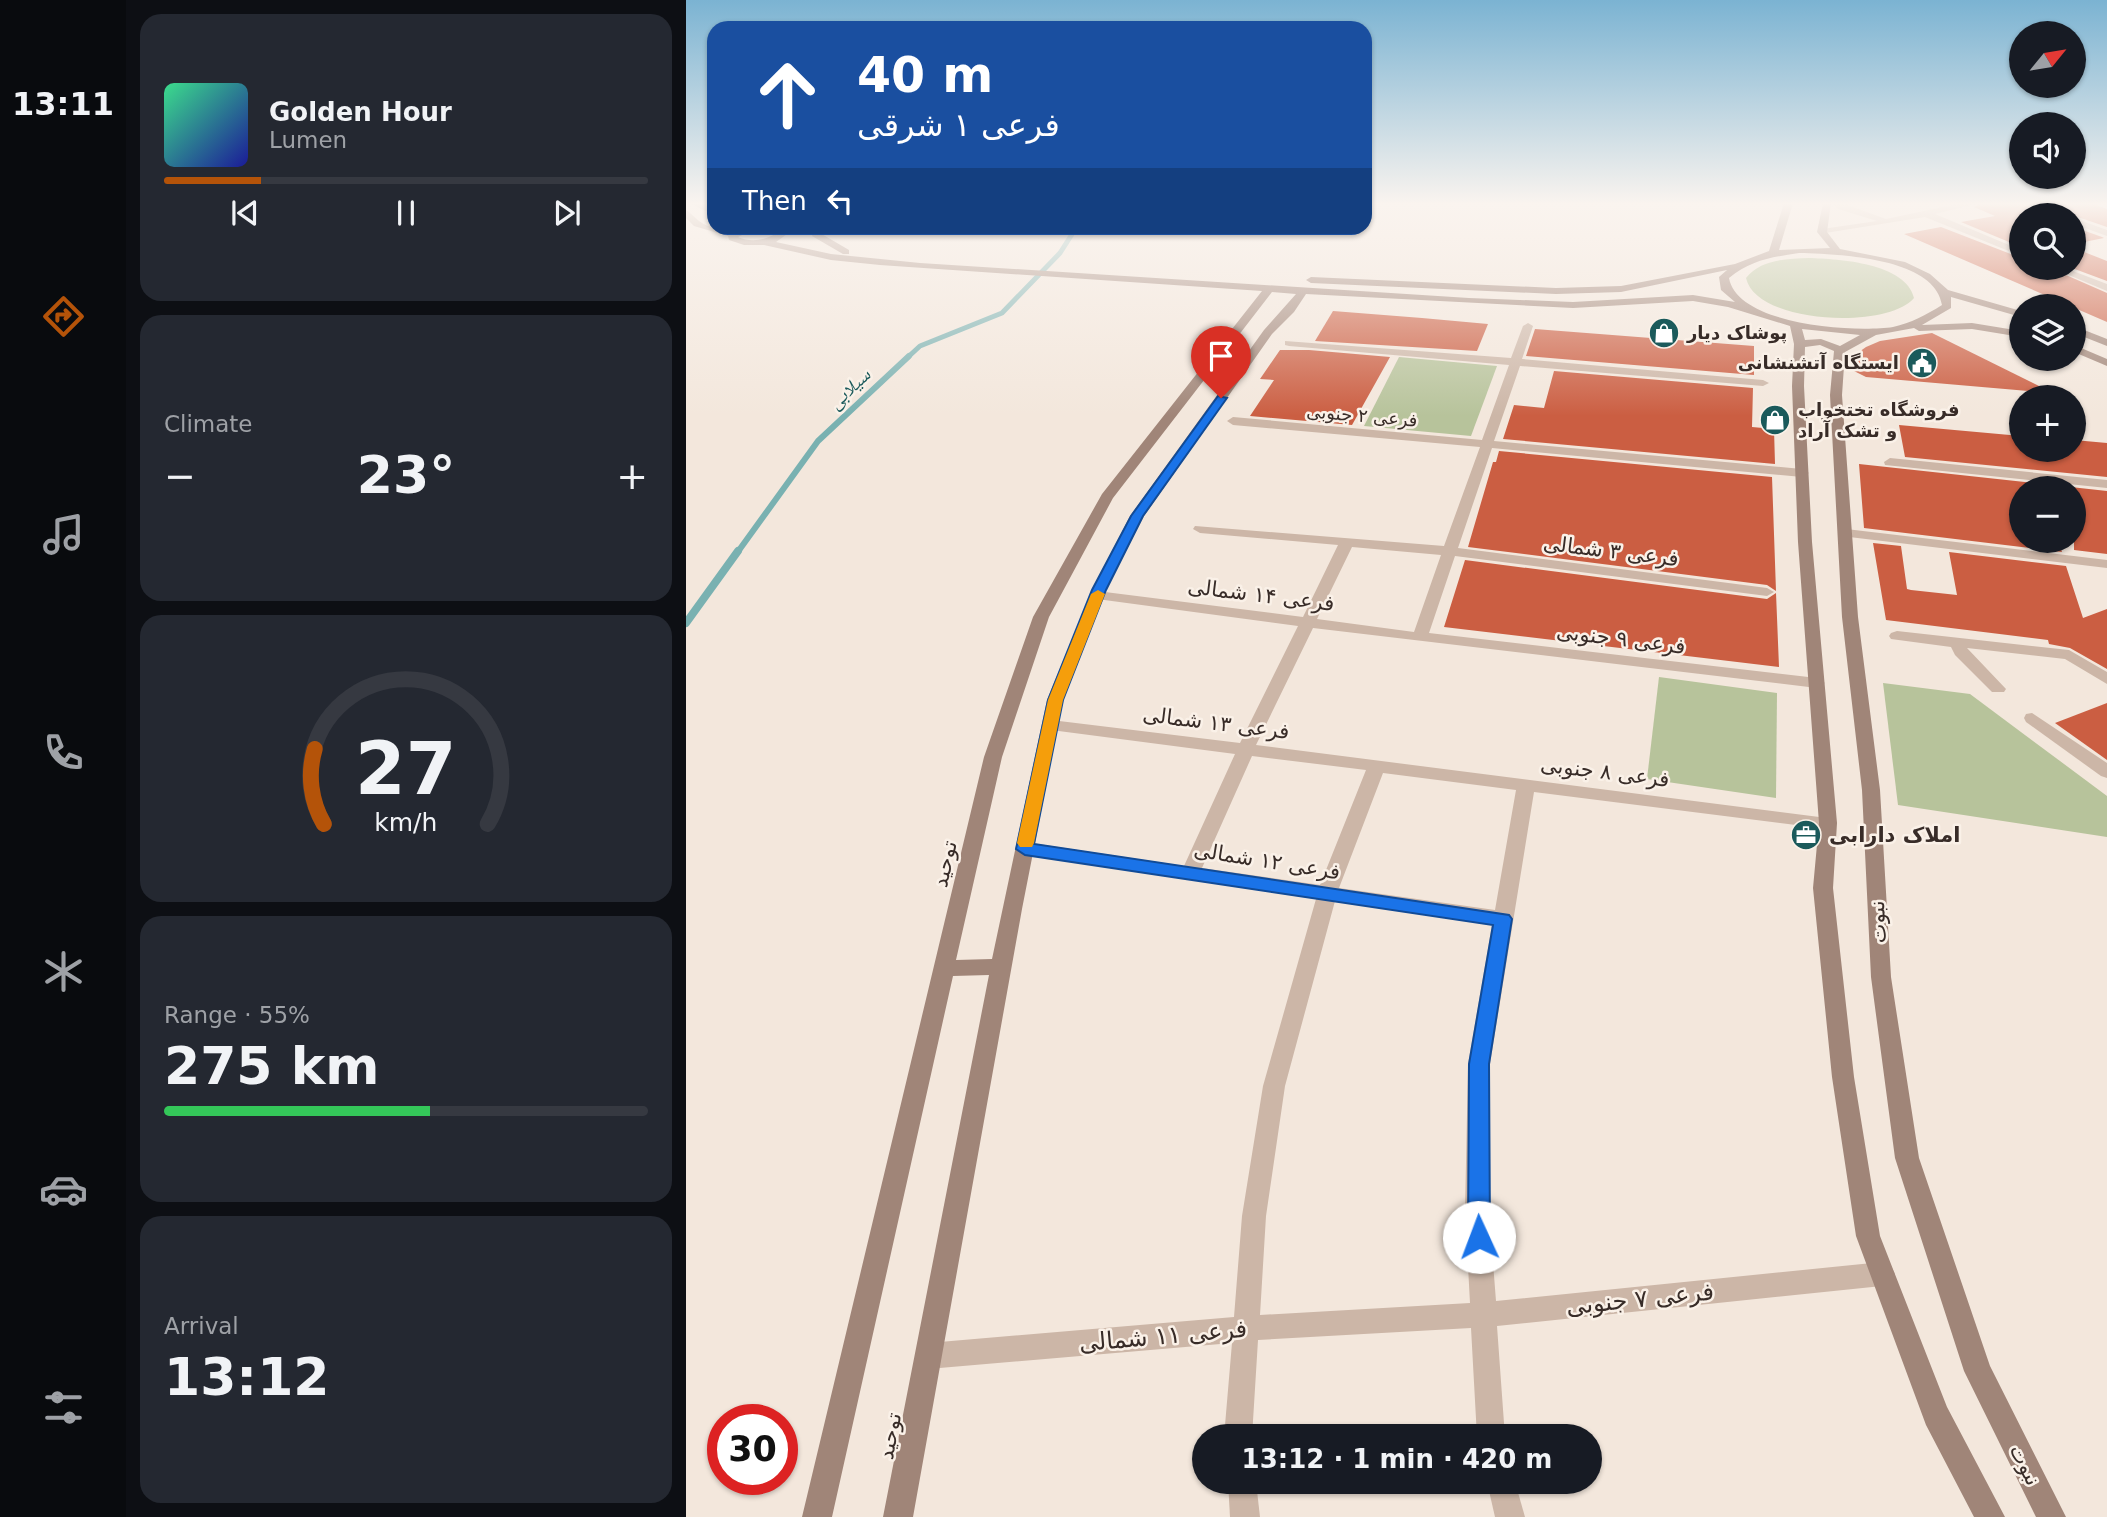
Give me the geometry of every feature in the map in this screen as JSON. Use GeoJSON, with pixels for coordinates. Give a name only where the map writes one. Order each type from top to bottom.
{"type":"FeatureCollection","features":[{"type":"Feature","properties":{"kind":"main road"},"geometry":{"type":"LineString","coordinates":[[1093,274],[1189,284],[1447,301],[1577,305],[1693,298],[1747,307]]}},
{"type":"Feature","properties":{"kind":"main road"},"geometry":{"type":"LineString","coordinates":[[1107,274],[1556,291],[1621,289],[1699,274]]}},
{"type":"Feature","properties":{"kind":"main road"},"geometry":{"type":"LineString","coordinates":[[1727,274],[1724,277],[1726,290],[1747,307],[1798,334],[1840,350],[1871,334],[1934,318],[1947,306],[1945,292]]}},
{"type":"Feature","properties":{"kind":"main road"},"geometry":{"type":"LineString","coordinates":[[1921,274],[1945,292],[2009,310]]}},
{"type":"Feature","properties":{"kind":"main road"},"geometry":{"type":"LineString","coordinates":[[1669,280],[1694,288],[1698,295],[1693,298]]}},
{"type":"Feature","properties":{"kind":"main road"},"geometry":{"type":"LineString","coordinates":[[1189,284],[1246,303]]}},
{"type":"Feature","properties":{"kind":"main road","name":"توحید"},"geometry":{"type":"LineString","coordinates":[[817,1517],[993,757],[1041,617],[1107,497],[1246,303],[1269,289]]}},
{"type":"Feature","properties":{"kind":"main road","name":"توحید"},"geometry":{"type":"LineString","coordinates":[[898,1517],[1001,967],[1055,700],[1097,595],[1137,516],[1268,332],[1290,310],[1303,291]]}},
{"type":"Feature","properties":{"kind":"main road"},"geometry":{"type":"LineString","coordinates":[[1290,310],[1324,300],[1361,295]]}},
{"type":"Feature","properties":{"kind":"main road"},"geometry":{"type":"LineString","coordinates":[[1998,307],[1974,306],[1964,313],[1972,320],[2009,331]]}},
{"type":"Feature","properties":{"kind":"main road"},"geometry":{"type":"LineString","coordinates":[[1798,334],[1948,326],[1993,328]]}},
{"type":"Feature","properties":{"kind":"main road"},"geometry":{"type":"LineString","coordinates":[[2088,334],[2107,330]]}},
{"type":"Feature","properties":{"kind":"main road"},"geometry":{"type":"LineString","coordinates":[[1798,334],[1802,473],[1828,823],[1823,888],[1843,1077],[1868,1236],[1936,1415],[1990,1517]]}},
{"type":"Feature","properties":{"kind":"main road"},"geometry":{"type":"LineString","coordinates":[[2088,334],[2107,342]]}},
{"type":"Feature","properties":{"kind":"main road","name":"نبوت"},"geometry":{"type":"LineString","coordinates":[[1840,350],[1837,358],[1836,395],[1850,617],[1871,790],[1881,977],[1907,1158],[1978,1371],[2051,1517]]}},
{"type":"Feature","properties":{"kind":"main road"},"geometry":{"type":"LineString","coordinates":[[2086,353],[2107,363]]}},
{"type":"Feature","properties":{"kind":"main road"},"geometry":{"type":"LineString","coordinates":[[944,968],[1001,967]]}},
{"type":"Feature","properties":{"kind":"street"},"geometry":{"type":"LineString","coordinates":[[2086,280],[2107,288]]}},
{"type":"Feature","properties":{"kind":"street"},"geometry":{"type":"LineString","coordinates":[[1420,637],[1528,327]]}},
{"type":"Feature","properties":{"kind":"street"},"geometry":{"type":"LineString","coordinates":[[1289,343],[1517,360],[1763,383]]}},
{"type":"Feature","properties":{"kind":"street","name":"فرعی ۲ جنوبی"},"geometry":{"type":"LineString","coordinates":[[1233,421],[1802,473]]}},
{"type":"Feature","properties":{"kind":"street"},"geometry":{"type":"LineString","coordinates":[[1890,461],[2107,484]]}},
{"type":"Feature","properties":{"kind":"street","name":"فرعی ۳ شمالی"},"geometry":{"type":"LineString","coordinates":[[1200,529],[1450,551],[1767,592]]}},
{"type":"Feature","properties":{"kind":"street"},"geometry":{"type":"LineString","coordinates":[[1846,533],[2107,564]]}},
{"type":"Feature","properties":{"kind":"street"},"geometry":{"type":"LineString","coordinates":[[1191,872],[1306,622],[1347,542]]}},
{"type":"Feature","properties":{"kind":"street","name":"فرعی ۱۴ شمالی"},"geometry":{"type":"LineString","coordinates":[[1097,595],[1420,637]]}},
{"type":"Feature","properties":{"kind":"street"},"geometry":{"type":"LineString","coordinates":[[1898,636],[2069,654],[2107,679]]}},
{"type":"Feature","properties":{"kind":"street","name":"فرعی ۹ جنوبی"},"geometry":{"type":"LineString","coordinates":[[1420,637],[1817,683]]}},
{"type":"Feature","properties":{"kind":"street"},"geometry":{"type":"LineString","coordinates":[[1957,642],[1961,652],[1998,689]]}},
{"type":"Feature","properties":{"kind":"street"},"geometry":{"type":"LineString","coordinates":[[2032,718],[2107,772]]}},
{"type":"Feature","properties":{"kind":"street","name":"فرعی ۱۳ شمالی"},"geometry":{"type":"LineString","coordinates":[[1051,725],[1377,766]]}},
{"type":"Feature","properties":{"kind":"street"},"geometry":{"type":"LineString","coordinates":[[1239,1424],[1254,1216],[1274,1086],[1327,893],[1377,766]]}},
{"type":"Feature","properties":{"kind":"street","name":"فرعی ۸ جنوبی"},"geometry":{"type":"LineString","coordinates":[[1377,766],[1828,823]]}},
{"type":"Feature","properties":{"kind":"street"},"geometry":{"type":"LineString","coordinates":[[1490,1424],[1477,1211],[1479,1064],[1526,785]]}},
{"type":"Feature","properties":{"kind":"street","name":"فرعی ۱۲ شمالی"},"geometry":{"type":"LineString","coordinates":[[1025,849],[1503,919]]}},
{"type":"Feature","properties":{"kind":"street","name":"فرعی ۷ جنوبی"},"geometry":{"type":"LineString","coordinates":[[1397,1319],[1483,1315],[1882,1274]]}},
{"type":"Feature","properties":{"kind":"street","name":"فرعی ۱۱ شمالی"},"geometry":{"type":"LineString","coordinates":[[928,1356],[1397,1319]]}},
{"type":"Feature","properties":{"kind":"street"},"geometry":{"type":"LineString","coordinates":[[1243,1494],[1245,1517]]}},
{"type":"Feature","properties":{"kind":"street"},"geometry":{"type":"LineString","coordinates":[[1504,1494],[1510,1517]]}},
{"type":"Feature","properties":{"kind":"green space"},"geometry":{"type":"Polygon","coordinates":[[[1750,274],[1892,274],[1908,286],[1914,298],[1899,308],[1878,315],[1824,317],[1796,313],[1773,305],[1755,293],[1746,278],[1750,274]]]}},
{"type":"Feature","properties":{"kind":"green space"},"geometry":{"type":"Polygon","coordinates":[[[1399,357],[1497,366],[1471,436],[1364,426],[1399,357]]]}},
{"type":"Feature","properties":{"kind":"green space"},"geometry":{"type":"Polygon","coordinates":[[[1659,677],[1777,693],[1776,798],[1647,779],[1659,677]]]}},
{"type":"Feature","properties":{"kind":"green space"},"geometry":{"type":"Polygon","coordinates":[[[1883,683],[1970,694],[2107,796],[2107,837],[1898,805],[1883,683]]]}},
{"type":"Feature","properties":{"kind":"building"},"geometry":{"type":"Polygon","coordinates":[[[1996,274],[2009,274],[2009,280],[1996,274]]]}},
{"type":"Feature","properties":{"kind":"building"},"geometry":{"type":"Polygon","coordinates":[[[2088,274],[2107,274],[2107,281],[2088,274]]]}},
{"type":"Feature","properties":{"kind":"building"},"geometry":{"type":"Polygon","coordinates":[[[2010,280],[2077,280],[2107,293],[2107,322],[2086,313],[2086,294],[2042,294],[2010,280]]]}},
{"type":"Feature","properties":{"kind":"building"},"geometry":{"type":"Polygon","coordinates":[[[1333,311],[1488,324],[1477,351],[1315,341],[1333,311]]]}},
{"type":"Feature","properties":{"kind":"building"},"geometry":{"type":"Polygon","coordinates":[[[1535,329],[1754,346],[1754,375],[1526,356],[1535,329]]]}},
{"type":"Feature","properties":{"kind":"building","name":"ایستگاه آتشنشانی"},"geometry":{"type":"Polygon","coordinates":[[[1932,333],[2037,385],[2009,385],[2009,389],[1866,377],[1852,370],[1852,357],[1880,341],[1932,333]]]}},
{"type":"Feature","properties":{"kind":"building"},"geometry":{"type":"Polygon","coordinates":[[[1280,350],[1390,357],[1352,425],[1250,416],[1274,380],[1260,379],[1280,350]]]}},
{"type":"Feature","properties":{"kind":"building"},"geometry":{"type":"Polygon","coordinates":[[[1554,371],[1753,388],[1752,427],[1774,429],[1775,464],[1503,439],[1514,405],[1544,408],[1554,371]]]}},
{"type":"Feature","properties":{"kind":"building"},"geometry":{"type":"Polygon","coordinates":[[[1899,425],[2009,435],[2009,462],[2086,462],[2086,441],[2107,443],[2107,477],[1905,457],[1899,425]]]}},
{"type":"Feature","properties":{"kind":"building"},"geometry":{"type":"Polygon","coordinates":[[[1499,451],[1772,477],[1776,591],[1767,585],[1468,547],[1493,462],[1496,462],[1499,451]]]}},
{"type":"Feature","properties":{"kind":"building"},"geometry":{"type":"Polygon","coordinates":[[[1859,464],[2009,480],[2009,546],[1864,528],[1859,464]]]}},
{"type":"Feature","properties":{"kind":"building"},"geometry":{"type":"Polygon","coordinates":[[[2086,489],[2107,491],[2107,554],[2086,551],[2086,489]]]}},
{"type":"Feature","properties":{"kind":"building"},"geometry":{"type":"Polygon","coordinates":[[[1873,543],[1901,546],[1907,589],[1911,590],[1957,595],[1949,552],[2066,566],[2083,618],[2107,609],[2107,669],[2070,648],[2049,644],[2048,640],[1886,620],[1873,543]]]}},
{"type":"Feature","properties":{"kind":"building"},"geometry":{"type":"Polygon","coordinates":[[[1465,560],[1767,599],[1776,593],[1779,667],[1444,627],[1465,560]]]}},
{"type":"Feature","properties":{"kind":"building"},"geometry":{"type":"Polygon","coordinates":[[[2107,703],[2107,760],[2055,723],[2107,703]]]}},
{"type":"Feature","properties":{"kind":"waterway","name":"سیلابی"},"geometry":{"type":"LineString","coordinates":[[907,358],[920,346],[1002,313],[1040,274]]}},
{"type":"Feature","properties":{"kind":"waterway","name":"سیلابی"},"geometry":{"type":"LineString","coordinates":[[737,553],[818,441],[909,356]]}},
{"type":"Feature","properties":{"kind":"waterway","name":"سیلابی"},"geometry":{"type":"LineString","coordinates":[[686,623],[738,551]]}},
{"type":"Feature","properties":{"kind":"slow traffic"},"geometry":{"type":"LineString","coordinates":[[1026,843],[1055,700],[1098,594]]}},
{"type":"Feature","properties":{"kind":"place","name":"پوشاک دیار"},"geometry":{"type":"Point","coordinates":[1664,333]}},
{"type":"Feature","properties":{"kind":"place","name":"ایستگاه آتشنشانی"},"geometry":{"type":"Point","coordinates":[1922,363]}},
{"type":"Feature","properties":{"kind":"place","name":"فروشگاه تختخواب و تشک آراد"},"geometry":{"type":"Point","coordinates":[1775,420]}},
{"type":"Feature","properties":{"kind":"place","name":"املاک دارابی"},"geometry":{"type":"Point","coordinates":[1806,835]}},
{"type":"Feature","properties":{"kind":"route"},"geometry":{"type":"LineString","coordinates":[[1221,398],[1137,516],[1099,590],[1055,700],[1025,849],[1503,919],[1479,1064],[1479,1237]]}}]}
